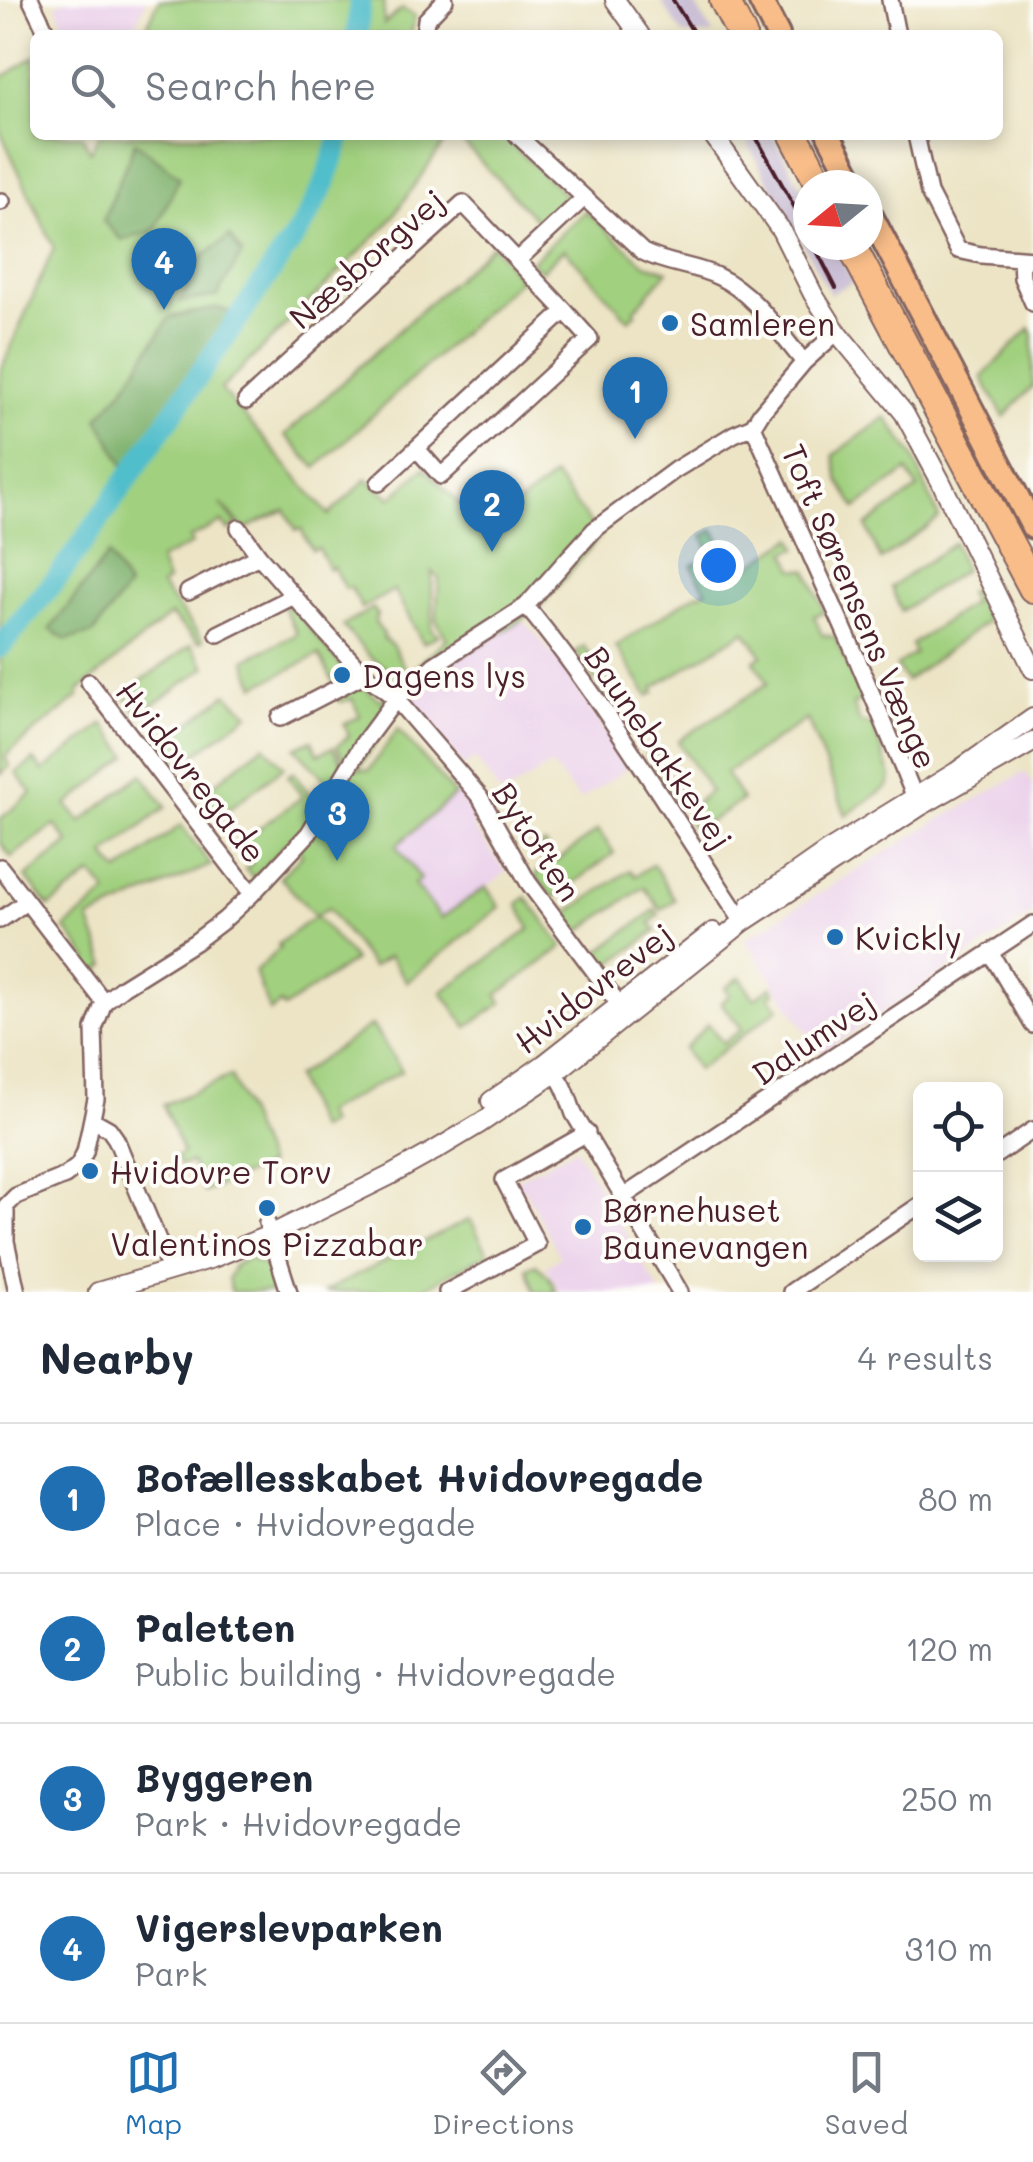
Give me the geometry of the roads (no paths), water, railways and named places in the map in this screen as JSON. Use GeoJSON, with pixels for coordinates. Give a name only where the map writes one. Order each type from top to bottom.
{"type":"FeatureCollection","features":[{"type":"Feature","properties":{"kind":"highway"},"geometry":{"type":"LineString","coordinates":[[724,0],[739,30]]}},
{"type":"Feature","properties":{"kind":"highway"},"geometry":{"type":"LineString","coordinates":[[797,140],[812,170]]}},
{"type":"Feature","properties":{"kind":"highway"},"geometry":{"type":"LineString","coordinates":[[859,260],[1033,588]]}},
{"type":"Feature","properties":{"kind":"main road"},"geometry":{"type":"LineString","coordinates":[[760,0],[775,30]]}},
{"type":"Feature","properties":{"kind":"main road"},"geometry":{"type":"LineString","coordinates":[[832,140],[847,170]]}},
{"type":"Feature","properties":{"kind":"main road"},"geometry":{"type":"LineString","coordinates":[[883,239],[1033,527]]}},
{"type":"Feature","properties":{"kind":"street"},"geometry":{"type":"LineString","coordinates":[[31,0],[46,30]]}},
{"type":"Feature","properties":{"kind":"street"},"geometry":{"type":"LineString","coordinates":[[425,30],[426,20],[445,0]]}},
{"type":"Feature","properties":{"kind":"street"},"geometry":{"type":"LineString","coordinates":[[615,0],[636,30]]}},
{"type":"Feature","properties":{"kind":"street"},"geometry":{"type":"LineString","coordinates":[[890,0],[896,30]]}},
{"type":"Feature","properties":{"kind":"street"},"geometry":{"type":"LineString","coordinates":[[522,140],[643,252],[660,261],[716,275],[734,285],[750,298],[804,362]]}},
{"type":"Feature","properties":{"kind":"street"},"geometry":{"type":"LineString","coordinates":[[717,140],[781,230],[837,332],[904,413],[1033,670]]}},
{"type":"Feature","properties":{"kind":"street"},"geometry":{"type":"LineString","coordinates":[[917,140],[929,194],[954,246],[961,252],[1027,259],[1022,278],[1033,303]]}},
{"type":"Feature","properties":{"kind":"street"},"geometry":{"type":"LineString","coordinates":[[518,260],[584,198]]}},
{"type":"Feature","properties":{"kind":"street","name":"Næsborgvej"},"geometry":{"type":"LineString","coordinates":[[246,401],[463,202],[590,339],[441,476],[417,449]]}},
{"type":"Feature","properties":{"kind":"street"},"geometry":{"type":"LineString","coordinates":[[380,483],[565,311]]}},
{"type":"Feature","properties":{"kind":"street","name":"Hvidovregade"},"geometry":{"type":"LineString","coordinates":[[104,1002],[224,920],[310,834],[364,742],[396,699],[434,665],[526,606],[594,530],[676,470],[753,426],[804,362],[837,332]]}},
{"type":"Feature","properties":{"kind":"street","name":"Toft Sørensens Vænge"},"geometry":{"type":"LineString","coordinates":[[753,426],[916,802]]}},
{"type":"Feature","properties":{"kind":"street"},"geometry":{"type":"LineString","coordinates":[[238,528],[365,674],[396,699]]}},
{"type":"Feature","properties":{"kind":"street"},"geometry":{"type":"LineString","coordinates":[[188,592],[259,556]]}},
{"type":"Feature","properties":{"kind":"street"},"geometry":{"type":"LineString","coordinates":[[218,634],[294,596]]}},
{"type":"Feature","properties":{"kind":"street","name":"Baunebakkevej"},"geometry":{"type":"LineString","coordinates":[[526,606],[596,698],[740,918]]}},
{"type":"Feature","properties":{"kind":"street"},"geometry":{"type":"LineString","coordinates":[[280,718],[365,674]]}},
{"type":"Feature","properties":{"kind":"street","name":"Hvidovregade"},"geometry":{"type":"LineString","coordinates":[[89,682],[252,894]]}},
{"type":"Feature","properties":{"kind":"street","name":"Bytoften"},"geometry":{"type":"LineString","coordinates":[[396,699],[480,797],[528,882],[624,1011]]}},
{"type":"Feature","properties":{"kind":"street","name":"Hvidovrevej"},"geometry":{"type":"LineString","coordinates":[[98,1292],[213,1258],[270,1229],[324,1209],[434,1151],[548,1072],[740,918],[916,802],[1033,718]]}},
{"type":"Feature","properties":{"kind":"street","name":"Hvidovrevej"},"geometry":{"type":"LineString","coordinates":[[916,802],[1033,742]]}},
{"type":"Feature","properties":{"kind":"street"},"geometry":{"type":"LineString","coordinates":[[0,868],[104,1002],[94,1028],[96,1098],[85,1152],[78,1166],[65,1176],[16,1196],[6,1206],[6,1241],[17,1292]]}},
{"type":"Feature","properties":{"kind":"street"},"geometry":{"type":"LineString","coordinates":[[0,920],[26,902]]}},
{"type":"Feature","properties":{"kind":"street","name":"Dalumvej"},"geometry":{"type":"LineString","coordinates":[[623,1197],[1033,924]]}},
{"type":"Feature","properties":{"kind":"street"},"geometry":{"type":"LineString","coordinates":[[990,952],[1033,1025]]}},
{"type":"Feature","properties":{"kind":"street"},"geometry":{"type":"LineString","coordinates":[[548,1072],[564,1088],[574,1114],[680,1292]]}},
{"type":"Feature","properties":{"kind":"street"},"geometry":{"type":"LineString","coordinates":[[93,1120],[110,1129],[116,1139],[170,1269]]}},
{"type":"Feature","properties":{"kind":"street"},"geometry":{"type":"LineString","coordinates":[[1003,1150],[1033,1130]]}},
{"type":"Feature","properties":{"kind":"street"},"geometry":{"type":"LineString","coordinates":[[446,1292],[537,1244],[504,1180],[587,1134]]}},
{"type":"Feature","properties":{"kind":"street"},"geometry":{"type":"LineString","coordinates":[[791,1292],[913,1210]]}},
{"type":"Feature","properties":{"kind":"street"},"geometry":{"type":"LineString","coordinates":[[270,1229],[289,1292]]}},
{"type":"Feature","properties":{"kind":"waterway"},"geometry":{"type":"LineString","coordinates":[[357,30],[360,0]]}},
{"type":"Feature","properties":{"kind":"waterway"},"geometry":{"type":"LineString","coordinates":[[0,647],[92,530],[304,223],[325,183],[339,140]]}},
{"type":"Feature","properties":{"kind":"railway"},"geometry":{"type":"LineString","coordinates":[[673,0],[692,30]]}},
{"type":"Feature","properties":{"kind":"railway"},"geometry":{"type":"LineString","coordinates":[[758,140],[793,205]]}},
{"type":"Feature","properties":{"kind":"railway"},"geometry":{"type":"LineString","coordinates":[[822,260],[836,288]]}},
{"type":"Feature","properties":{"kind":"place","name":"Vigerslevparken"},"geometry":{"type":"Point","coordinates":[164,310]}},
{"type":"Feature","properties":{"kind":"place","name":"Samleren"},"geometry":{"type":"Point","coordinates":[670,323]}},
{"type":"Feature","properties":{"kind":"place","name":"Bofællesskabet Hvidovregade"},"geometry":{"type":"Point","coordinates":[635,439]}},
{"type":"Feature","properties":{"kind":"place","name":"Paletten"},"geometry":{"type":"Point","coordinates":[492,552]}},
{"type":"Feature","properties":{"kind":"place","name":"Dagens lys"},"geometry":{"type":"Point","coordinates":[342,675]}},
{"type":"Feature","properties":{"kind":"place","name":"Byggeren"},"geometry":{"type":"Point","coordinates":[337,861]}},
{"type":"Feature","properties":{"kind":"place","name":"Kvickly"},"geometry":{"type":"Point","coordinates":[835,937]}},
{"type":"Feature","properties":{"kind":"place","name":"Hvidovre Torv"},"geometry":{"type":"Point","coordinates":[90,1171]}},
{"type":"Feature","properties":{"kind":"place","name":"Valentinos Pizzabar"},"geometry":{"type":"Point","coordinates":[267,1208]}},
{"type":"Feature","properties":{"kind":"place","name":"Børnehuset Baunevangen"},"geometry":{"type":"Point","coordinates":[583,1227]}}]}
